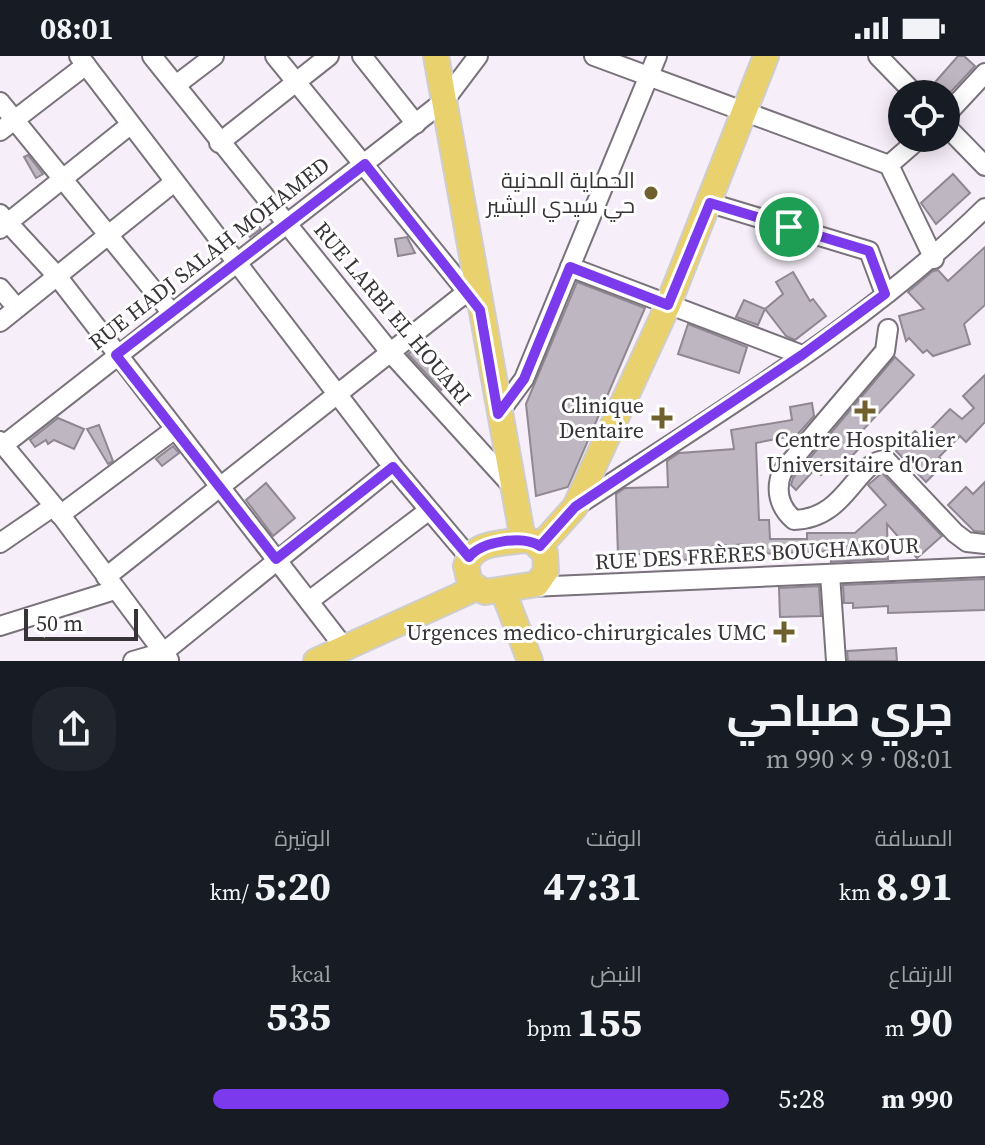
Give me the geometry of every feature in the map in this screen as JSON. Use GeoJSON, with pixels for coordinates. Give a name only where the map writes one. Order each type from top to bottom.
{"type":"FeatureCollection","features":[{"type":"Feature","properties":{"kind":"main road"},"geometry":{"type":"LineString","coordinates":[[436,56],[474,294],[512,486],[532,543],[547,562],[546,571],[530,587],[485,592],[476,588],[467,575],[469,557],[482,546],[532,543],[575,507],[668,305],[766,56]]}},
{"type":"Feature","properties":{"kind":"main road"},"geometry":{"type":"LineString","coordinates":[[316,661],[476,588]]}},
{"type":"Feature","properties":{"kind":"main road"},"geometry":{"type":"LineString","coordinates":[[503,591],[530,661]]}},
{"type":"Feature","properties":{"kind":"street","name":"RUE LARBI EL HOUARI"},"geometry":{"type":"LineString","coordinates":[[152,56],[390,352],[512,486]]}},
{"type":"Feature","properties":{"kind":"street"},"geometry":{"type":"LineString","coordinates":[[176,85],[214,56]]}},
{"type":"Feature","properties":{"kind":"street"},"geometry":{"type":"LineString","coordinates":[[0,626],[111,584],[337,393],[474,294],[275,56]]}},
{"type":"Feature","properties":{"kind":"street"},"geometry":{"type":"LineString","coordinates":[[219,143],[329,56]]}},
{"type":"Feature","properties":{"kind":"street"},"geometry":{"type":"LineString","coordinates":[[362,56],[416,124]]}},
{"type":"Feature","properties":{"kind":"street","name":"RUE HADJ SALAH MOHAMED"},"geometry":{"type":"LineString","coordinates":[[2,443],[416,124],[444,101],[478,56]]}},
{"type":"Feature","properties":{"kind":"street"},"geometry":{"type":"LineString","coordinates":[[594,56],[889,165],[934,259]]}},
{"type":"Feature","properties":{"kind":"street"},"geometry":{"type":"LineString","coordinates":[[498,414],[524,379],[657,56]]}},
{"type":"Feature","properties":{"kind":"street"},"geometry":{"type":"LineString","coordinates":[[878,56],[901,80]]}},
{"type":"Feature","properties":{"kind":"street"},"geometry":{"type":"LineString","coordinates":[[7,126],[82,60],[393,467],[469,557]]}},
{"type":"Feature","properties":{"kind":"street"},"geometry":{"type":"LineString","coordinates":[[960,100],[985,73]]}},
{"type":"Feature","properties":{"kind":"street"},"geometry":{"type":"LineString","coordinates":[[0,102],[7,126],[61,180],[171,312]]}},
{"type":"Feature","properties":{"kind":"street"},"geometry":{"type":"LineString","coordinates":[[130,125],[3,222],[57,276],[344,647]]}},
{"type":"Feature","properties":{"kind":"street"},"geometry":{"type":"LineString","coordinates":[[960,139],[983,160]]}},
{"type":"Feature","properties":{"kind":"street"},"geometry":{"type":"LineString","coordinates":[[889,165],[904,152]]}},
{"type":"Feature","properties":{"kind":"street"},"geometry":{"type":"LineString","coordinates":[[0,322],[173,183]]}},
{"type":"Feature","properties":{"kind":"street"},"geometry":{"type":"LineString","coordinates":[[710,203],[869,251],[885,294]]}},
{"type":"Feature","properties":{"kind":"street"},"geometry":{"type":"LineString","coordinates":[[575,507],[802,355],[934,259],[985,208]]}},
{"type":"Feature","properties":{"kind":"street"},"geometry":{"type":"LineString","coordinates":[[570,267],[802,355]]}},
{"type":"Feature","properties":{"kind":"street"},"geometry":{"type":"LineString","coordinates":[[0,288],[17,308]]}},
{"type":"Feature","properties":{"kind":"street"},"geometry":{"type":"LineString","coordinates":[[888,329],[885,351],[782,472],[778,483],[783,511],[794,520],[814,520],[827,513],[870,466],[886,460],[955,533],[967,542],[985,544]]}},
{"type":"Feature","properties":{"kind":"street"},"geometry":{"type":"LineString","coordinates":[[0,543],[57,510],[175,429]]}},
{"type":"Feature","properties":{"kind":"street"},"geometry":{"type":"LineString","coordinates":[[2,443],[57,510],[166,656]]}},
{"type":"Feature","properties":{"kind":"street"},"geometry":{"type":"LineString","coordinates":[[133,661],[166,656],[276,559],[393,467]]}},
{"type":"Feature","properties":{"kind":"street"},"geometry":{"type":"LineString","coordinates":[[309,601],[428,511]]}},
{"type":"Feature","properties":{"kind":"street","name":"RUE DES FRÈRES BOUCHAKOUR"},"geometry":{"type":"LineString","coordinates":[[530,587],[985,567]]}},
{"type":"Feature","properties":{"kind":"street"},"geometry":{"type":"LineString","coordinates":[[830,574],[836,661]]}},
{"type":"Feature","properties":{"kind":"building"},"geometry":{"type":"Polygon","coordinates":[[[958,56],[964,56],[975,66],[960,82],[937,80],[958,56]]]}},
{"type":"Feature","properties":{"kind":"building"},"geometry":{"type":"Polygon","coordinates":[[[28,155],[43,174],[36,178],[24,157],[28,155]]]}},
{"type":"Feature","properties":{"kind":"building"},"geometry":{"type":"Polygon","coordinates":[[[953,174],[970,193],[936,224],[921,203],[953,174]]]}},
{"type":"Feature","properties":{"kind":"building"},"geometry":{"type":"Polygon","coordinates":[[[253,218],[261,229],[250,237],[242,227],[253,218]]]}},
{"type":"Feature","properties":{"kind":"building"},"geometry":{"type":"Polygon","coordinates":[[[407,237],[415,253],[398,256],[395,239],[407,237]]]}},
{"type":"Feature","properties":{"kind":"building"},"geometry":{"type":"Polygon","coordinates":[[[985,247],[985,305],[964,324],[970,344],[933,356],[927,350],[923,353],[909,338],[906,341],[899,316],[924,309],[908,292],[933,271],[938,270],[948,281],[985,247]]]}},
{"type":"Feature","properties":{"kind":"building"},"geometry":{"type":"Polygon","coordinates":[[[793,272],[810,301],[813,299],[826,316],[795,340],[786,336],[765,309],[783,294],[776,282],[793,272]]]}},
{"type":"Feature","properties":{"kind":"building"},"geometry":{"type":"Polygon","coordinates":[[[577,282],[645,308],[568,487],[536,496],[526,404],[577,282]]]}},
{"type":"Feature","properties":{"kind":"building"},"geometry":{"type":"Polygon","coordinates":[[[744,300],[765,309],[758,325],[736,317],[744,300]]]}},
{"type":"Feature","properties":{"kind":"building"},"geometry":{"type":"Polygon","coordinates":[[[688,324],[747,347],[739,373],[678,354],[688,324]]]}},
{"type":"Feature","properties":{"kind":"building"},"geometry":{"type":"Polygon","coordinates":[[[417,347],[443,388],[441,390],[408,354],[417,347]]]}},
{"type":"Feature","properties":{"kind":"building"},"geometry":{"type":"Polygon","coordinates":[[[895,357],[914,375],[861,432],[868,439],[835,474],[828,468],[821,475],[815,469],[796,490],[791,485],[793,478],[895,357]]]}},
{"type":"Feature","properties":{"kind":"building"},"geometry":{"type":"Polygon","coordinates":[[[985,375],[985,422],[966,442],[960,436],[939,457],[945,463],[926,482],[896,451],[915,431],[922,438],[950,409],[962,419],[974,408],[963,396],[985,375]]]}},
{"type":"Feature","properties":{"kind":"building"},"geometry":{"type":"Polygon","coordinates":[[[812,403],[814,416],[797,435],[756,443],[759,520],[769,520],[770,539],[807,539],[807,533],[855,533],[886,505],[868,485],[882,473],[942,536],[917,558],[887,524],[888,559],[831,562],[831,551],[753,554],[752,544],[713,546],[713,559],[670,560],[670,553],[618,555],[616,494],[625,488],[668,487],[667,461],[679,453],[734,449],[731,430],[792,420],[790,407],[812,403]]]}},
{"type":"Feature","properties":{"kind":"building"},"geometry":{"type":"Polygon","coordinates":[[[58,418],[84,429],[74,449],[54,440],[48,444],[46,440],[35,447],[30,440],[58,418]]]}},
{"type":"Feature","properties":{"kind":"building"},"geometry":{"type":"Polygon","coordinates":[[[99,425],[113,461],[108,464],[87,429],[99,425]]]}},
{"type":"Feature","properties":{"kind":"building"},"geometry":{"type":"Polygon","coordinates":[[[173,446],[179,453],[162,466],[156,459],[173,446]]]}},
{"type":"Feature","properties":{"kind":"building"},"geometry":{"type":"Polygon","coordinates":[[[985,482],[985,532],[974,531],[948,505],[966,487],[973,494],[985,482]]]}},
{"type":"Feature","properties":{"kind":"building"},"geometry":{"type":"Polygon","coordinates":[[[266,483],[295,518],[273,536],[246,500],[266,483]]]}},
{"type":"Feature","properties":{"kind":"building"},"geometry":{"type":"Polygon","coordinates":[[[985,579],[985,610],[888,613],[888,606],[853,608],[853,603],[844,603],[843,585],[985,579]]]}},
{"type":"Feature","properties":{"kind":"building"},"geometry":{"type":"Polygon","coordinates":[[[819,586],[821,616],[780,617],[779,588],[819,586]]]}},
{"type":"Feature","properties":{"kind":"building"},"geometry":{"type":"Polygon","coordinates":[[[896,648],[897,661],[848,661],[847,651],[896,648]]]}},
{"type":"Feature","properties":{"kind":"place","name":"الحماية المدنية حي سيدي البشير"},"geometry":{"type":"Point","coordinates":[651,193]}},
{"type":"Feature","properties":{"kind":"place","name":"Centre Hospitalier Universitaire d'Oran"},"geometry":{"type":"Point","coordinates":[865,411]}},
{"type":"Feature","properties":{"kind":"place","name":"Clinique Dentaire"},"geometry":{"type":"Point","coordinates":[662,418]}},
{"type":"Feature","properties":{"kind":"place","name":"Urgences medico-chirurgicales UMC"},"geometry":{"type":"Point","coordinates":[784,632]}},
{"type":"Feature","properties":{"kind":"route"},"geometry":{"type":"LineString","coordinates":[[365,164],[480,310],[498,414],[524,379],[570,267],[668,305],[710,203],[789,227],[869,251],[885,294],[802,355],[575,507],[540,546],[523,540],[482,546],[469,557],[393,467],[276,559],[116,355],[365,164]]}}]}
